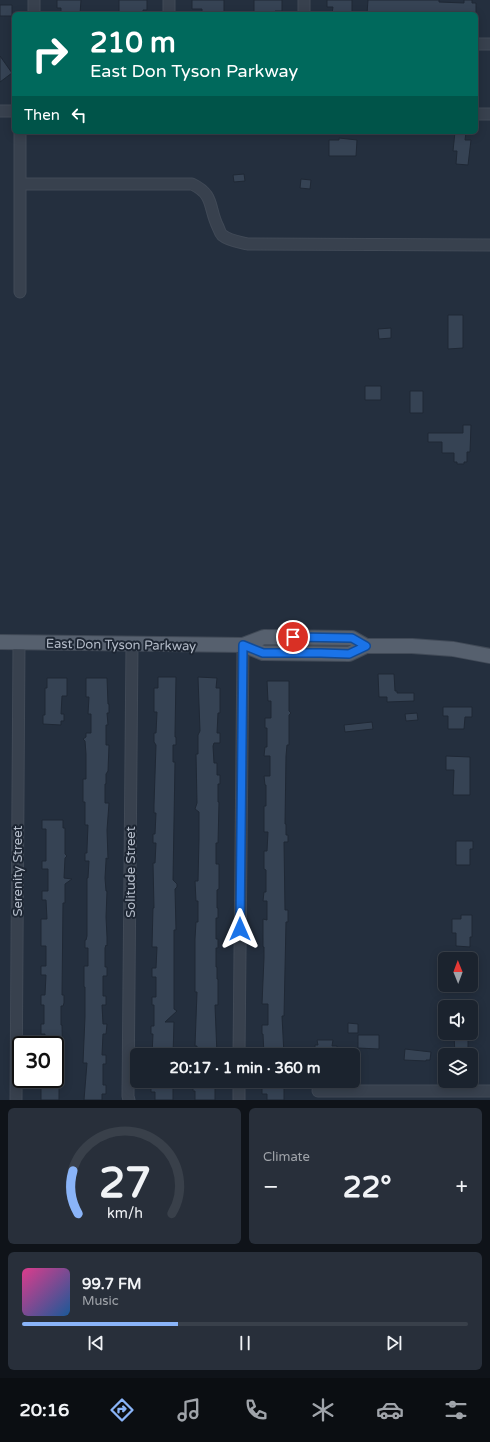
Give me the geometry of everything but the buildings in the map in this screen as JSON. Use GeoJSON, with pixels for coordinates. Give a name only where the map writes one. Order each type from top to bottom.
{"type":"FeatureCollection","features":[{"type":"Feature","properties":{"kind":"main road","name":"East Don Tyson Parkway"},"geometry":{"type":"LineString","coordinates":[[0,642],[243,645],[263,653],[349,654],[366,646],[438,648],[453,649],[490,656]]}},
{"type":"Feature","properties":{"kind":"street"},"geometry":{"type":"LineString","coordinates":[[34,0],[34,12]]}},
{"type":"Feature","properties":{"kind":"street"},"geometry":{"type":"LineString","coordinates":[[169,0],[169,12]]}},
{"type":"Feature","properties":{"kind":"street"},"geometry":{"type":"LineString","coordinates":[[304,0],[304,12]]}},
{"type":"Feature","properties":{"kind":"street"},"geometry":{"type":"LineString","coordinates":[[478,44],[490,44]]}},
{"type":"Feature","properties":{"kind":"street"},"geometry":{"type":"LineString","coordinates":[[0,111],[12,111]]}},
{"type":"Feature","properties":{"kind":"street"},"geometry":{"type":"LineString","coordinates":[[478,114],[490,114]]}},
{"type":"Feature","properties":{"kind":"street"},"geometry":{"type":"LineString","coordinates":[[20,134],[20,292]]}},
{"type":"Feature","properties":{"kind":"street"},"geometry":{"type":"LineString","coordinates":[[20,184],[192,184],[202,189],[210,199],[215,221],[221,234],[230,239],[248,244],[490,245]]}},
{"type":"Feature","properties":{"kind":"street","name":"Serenity Street"},"geometry":{"type":"LineString","coordinates":[[16,1100],[19,643]]}},
{"type":"Feature","properties":{"kind":"street","name":"Solitude Street"},"geometry":{"type":"LineString","coordinates":[[129,1100],[132,644]]}},
{"type":"Feature","properties":{"kind":"street"},"geometry":{"type":"LineString","coordinates":[[239,1048],[243,645]]}},
{"type":"Feature","properties":{"kind":"street"},"geometry":{"type":"LineString","coordinates":[[239,1088],[239,1100]]}},
{"type":"Feature","properties":{"kind":"street"},"geometry":{"type":"LineString","coordinates":[[318,1091],[490,1091]]}},
{"type":"Feature","properties":{"kind":"route"},"geometry":{"type":"LineString","coordinates":[[240,929],[243,645],[263,653],[349,654],[366,646],[352,638],[293,637]]}}]}
